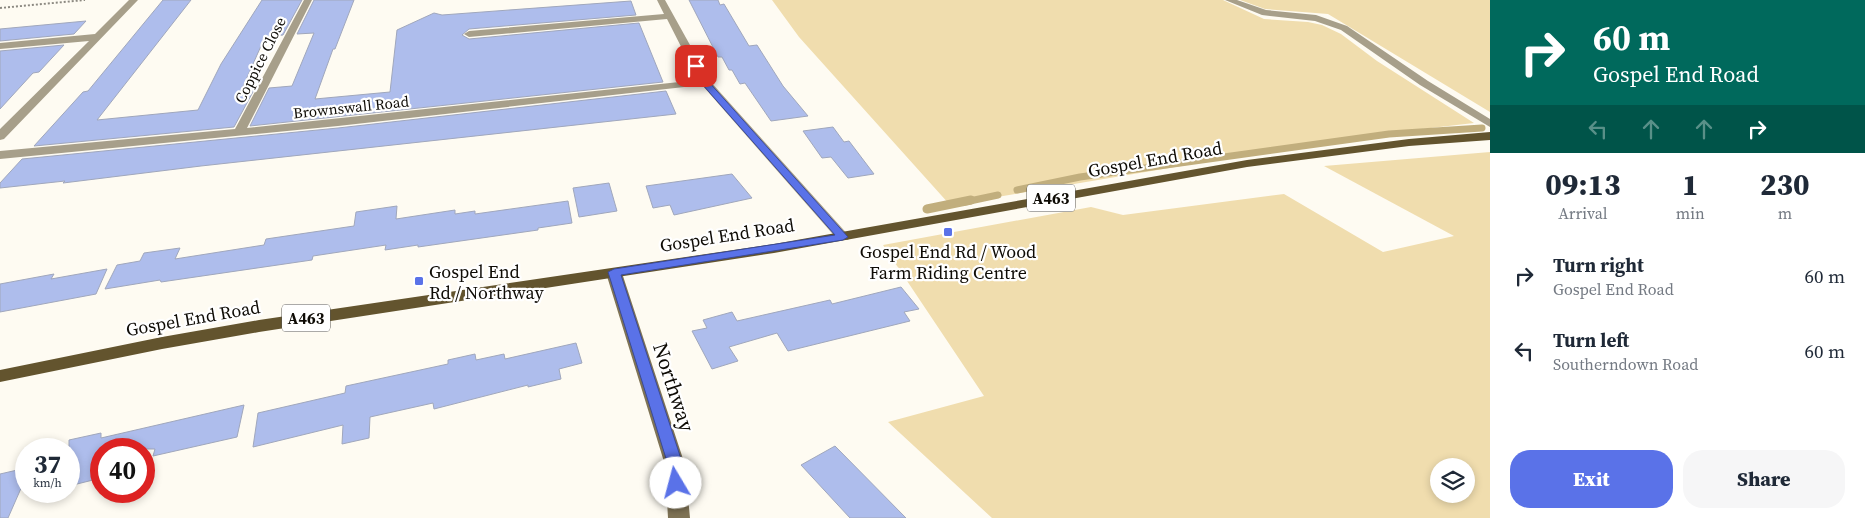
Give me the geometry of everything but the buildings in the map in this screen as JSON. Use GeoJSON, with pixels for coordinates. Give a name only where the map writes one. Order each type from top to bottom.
{"type":"FeatureCollection","features":[{"type":"Feature","properties":{"kind":"main road","name":"Gospel End Road"},"geometry":{"type":"LineString","coordinates":[[0,376],[162,343],[259,326],[843,237],[1244,164],[1383,145],[1490,136]]}},
{"type":"Feature","properties":{"kind":"street"},"geometry":{"type":"LineString","coordinates":[[0,136],[134,0]]}},
{"type":"Feature","properties":{"kind":"street","name":"Coppice Close"},"geometry":{"type":"LineString","coordinates":[[239,133],[308,0]]}},
{"type":"Feature","properties":{"kind":"street"},"geometry":{"type":"LineString","coordinates":[[661,0],[705,82],[843,237]]}},
{"type":"Feature","properties":{"kind":"street"},"geometry":{"type":"LineString","coordinates":[[1230,0],[1264,13],[1316,18],[1344,28],[1424,84],[1490,124]]}},
{"type":"Feature","properties":{"kind":"street"},"geometry":{"type":"LineString","coordinates":[[469,34],[671,16]]}},
{"type":"Feature","properties":{"kind":"street"},"geometry":{"type":"LineString","coordinates":[[0,46],[96,37]]}},
{"type":"Feature","properties":{"kind":"street","name":"Brownswall Road"},"geometry":{"type":"LineString","coordinates":[[0,155],[239,133],[705,82]]}},
{"type":"Feature","properties":{"kind":"street","name":"Northway"},"geometry":{"type":"LineString","coordinates":[[614,272],[675,465],[679,518]]}},
{"type":"Feature","properties":{"kind":"path"},"geometry":{"type":"LineString","coordinates":[[0,8],[85,0]]}},
{"type":"Feature","properties":{"kind":"shaded area"},"geometry":{"type":"Polygon","coordinates":[[[772,0],[1223,0],[1264,19],[1308,22],[1322,25],[1341,34],[1377,61],[1474,123],[1353,137],[950,205],[799,37],[772,0]]]}},
{"type":"Feature","properties":{"kind":"shaded area"},"geometry":{"type":"Polygon","coordinates":[[[1240,0],[1490,0],[1490,112],[1328,14],[1265,9],[1240,0]]]}},
{"type":"Feature","properties":{"kind":"shaded area"},"geometry":{"type":"Polygon","coordinates":[[[1490,152],[1490,518],[992,518],[888,422],[984,396],[883,245],[1091,207],[1123,215],[1284,194],[1383,252],[1454,236],[1324,166],[1490,152]]]}},
{"type":"Feature","properties":{"kind":"waterway"},"geometry":{"type":"LineString","coordinates":[[1017,190],[1080,177],[1389,134],[1482,128]]}},
{"type":"Feature","properties":{"kind":"waterway"},"geometry":{"type":"LineString","coordinates":[[965,202],[998,195]]}},
{"type":"Feature","properties":{"kind":"waterway"},"geometry":{"type":"LineString","coordinates":[[927,209],[971,200]]}},
{"type":"Feature","properties":{"kind":"place","name":"Gospel End Rd / Wood Farm Riding Centre"},"geometry":{"type":"Point","coordinates":[948,232]}},
{"type":"Feature","properties":{"kind":"place","name":"Gospel End Rd / Northway"},"geometry":{"type":"Point","coordinates":[419,281]}},
{"type":"Feature","properties":{"kind":"route"},"geometry":{"type":"LineString","coordinates":[[676,483],[675,465],[614,272],[843,237],[838,229],[705,82],[696,66]]}}]}
